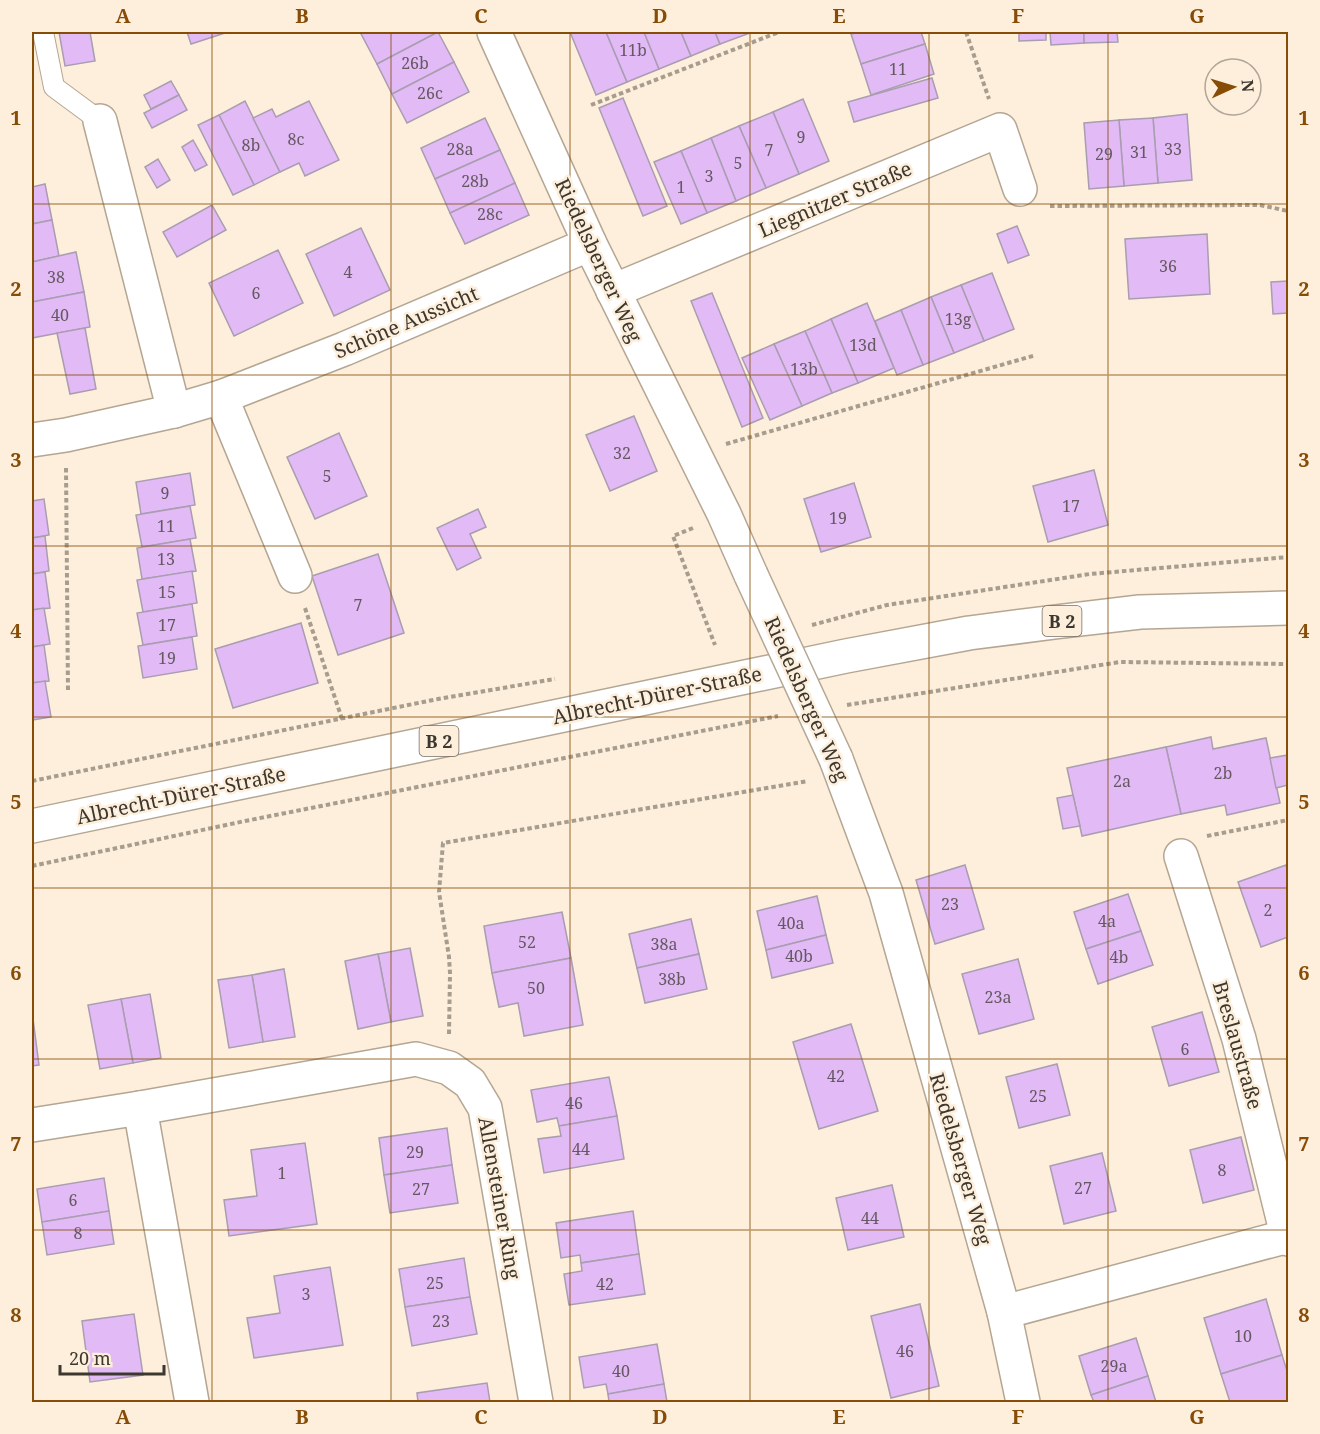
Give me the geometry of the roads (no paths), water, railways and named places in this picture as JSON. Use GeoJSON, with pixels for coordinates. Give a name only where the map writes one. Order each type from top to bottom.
{"type":"FeatureCollection","features":[{"type":"Feature","properties":{"kind":"street","name":"Riedelsberger Weg"},"geometry":{"type":"LineString","coordinates":[[494,32],[590,244],[724,514],[839,767],[886,893],[1004,1312],[1023,1402]]}},
{"type":"Feature","properties":{"kind":"street"},"geometry":{"type":"LineString","coordinates":[[100,121],[174,411]]}},
{"type":"Feature","properties":{"kind":"street","name":"Liegnitzer Straße"},"geometry":{"type":"LineString","coordinates":[[613,291],[1000,130],[1020,189]]}},
{"type":"Feature","properties":{"kind":"street","name":"Schöne Aussicht"},"geometry":{"type":"LineString","coordinates":[[32,440],[66,435],[174,411],[221,397],[344,349],[590,244]]}},
{"type":"Feature","properties":{"kind":"street"},"geometry":{"type":"LineString","coordinates":[[221,397],[295,576]]}},
{"type":"Feature","properties":{"kind":"street","name":"Albrecht-Dürer-Straße"},"geometry":{"type":"LineString","coordinates":[[32,826],[811,663],[969,633],[1140,612],[1288,608]]}},
{"type":"Feature","properties":{"kind":"street","name":"Breslaustraße"},"geometry":{"type":"LineString","coordinates":[[1004,1312],[1288,1238],[1239,1039],[1181,856]]}},
{"type":"Feature","properties":{"kind":"street","name":"Allensteiner Ring"},"geometry":{"type":"LineString","coordinates":[[32,1125],[416,1059],[449,1068],[470,1083],[485,1108],[536,1402]]}},
{"type":"Feature","properties":{"kind":"street"},"geometry":{"type":"LineString","coordinates":[[140,1108],[192,1402]]}},
{"type":"Feature","properties":{"kind":"lane"},"geometry":{"type":"LineString","coordinates":[[43,32],[54,87],[100,121]]}}]}
